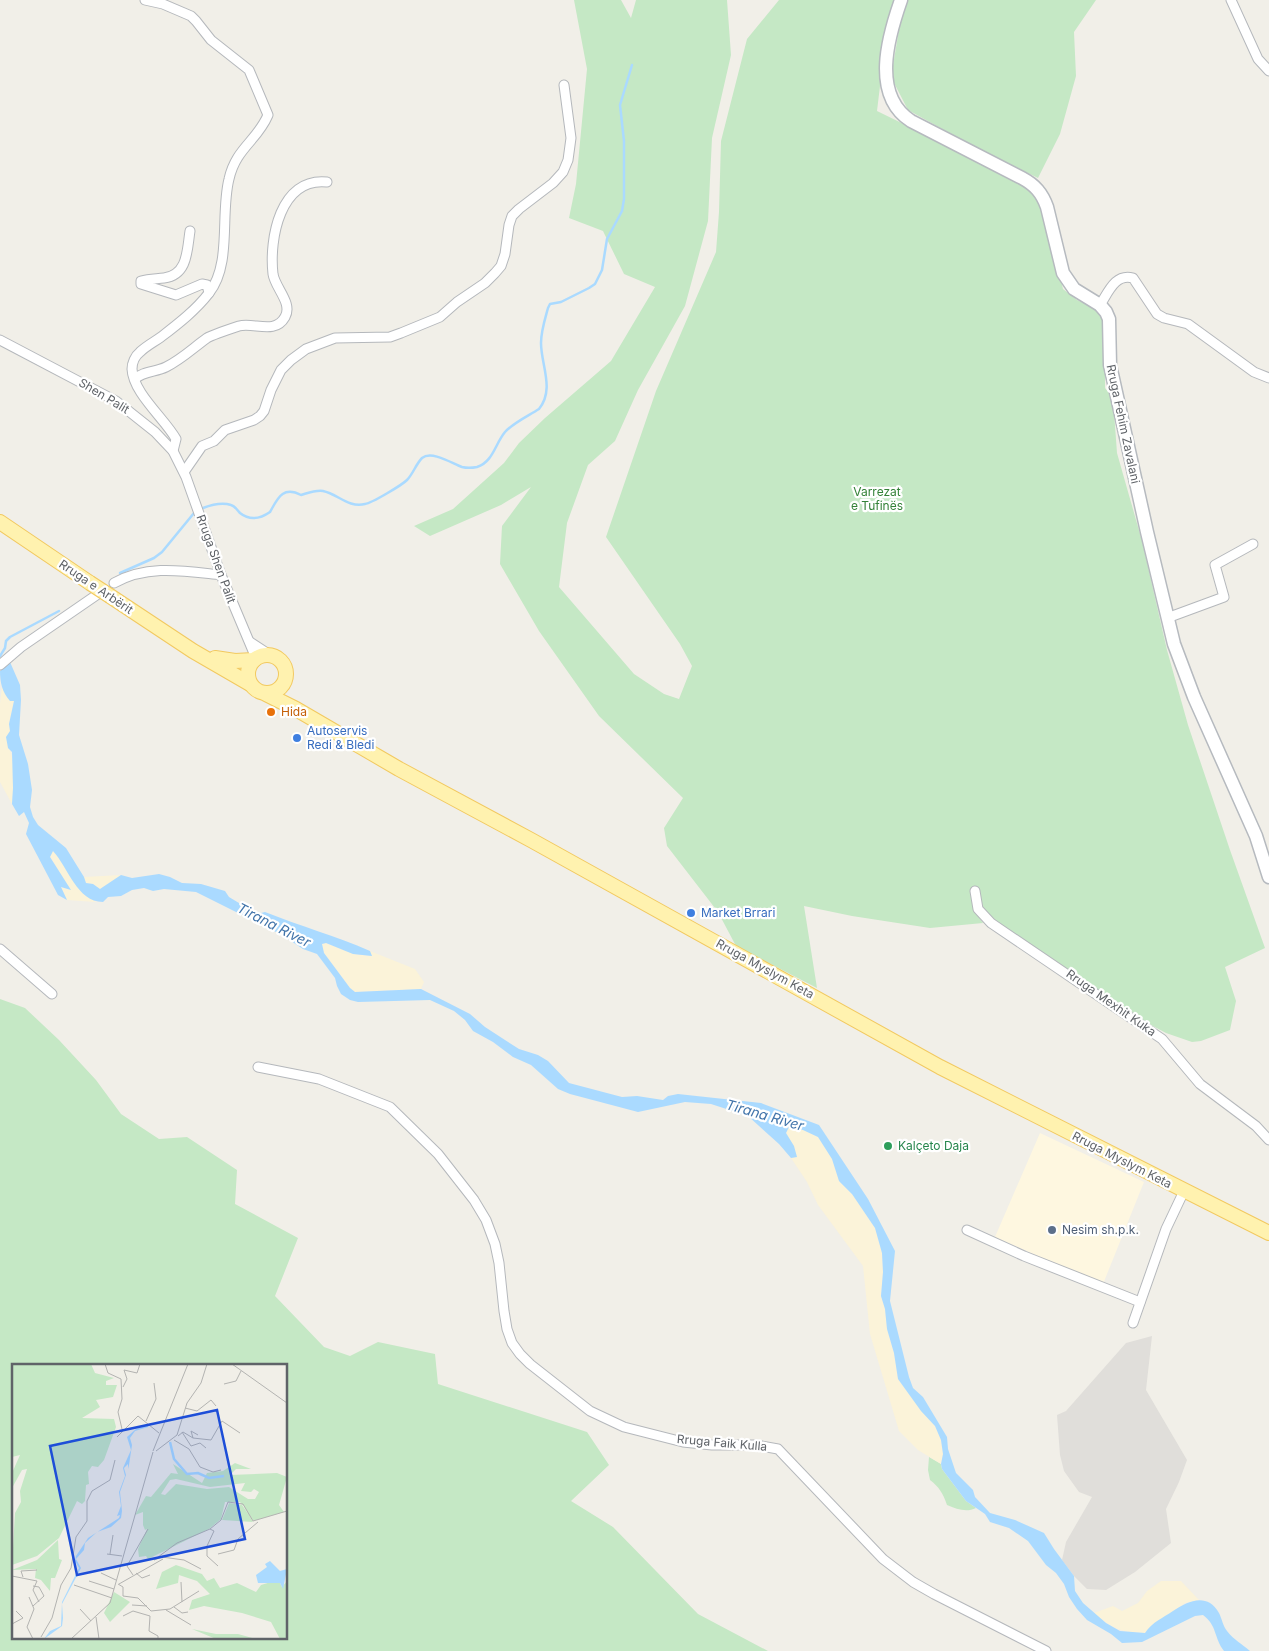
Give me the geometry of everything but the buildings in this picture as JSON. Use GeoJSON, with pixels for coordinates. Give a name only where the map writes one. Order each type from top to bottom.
{"type":"FeatureCollection","features":[{"type":"Feature","properties":{"kind":"main road","name":"Rruga e Arbërit"},"geometry":{"type":"LineString","coordinates":[[0,522],[103,589],[193,651],[250,684]]}},
{"type":"Feature","properties":{"kind":"main road","name":"Rruga e Arbërit"},"geometry":{"type":"LineString","coordinates":[[193,651],[227,661],[260,658]]}},
{"type":"Feature","properties":{"kind":"main road"},"geometry":{"type":"LineString","coordinates":[[276,657],[286,670],[285,680],[277,691],[266,694],[258,692],[250,684],[248,671],[260,658],[276,657]]}},
{"type":"Feature","properties":{"kind":"main road"},"geometry":{"type":"LineString","coordinates":[[285,680],[296,709]]}},
{"type":"Feature","properties":{"kind":"main road","name":"Rruga Myslym Keta"},"geometry":{"type":"LineString","coordinates":[[266,694],[940,1067],[1269,1233]]}},
{"type":"Feature","properties":{"kind":"street"},"geometry":{"type":"LineString","coordinates":[[145,0],[163,4],[190,16],[211,40],[249,70],[268,115],[232,167],[226,197],[220,271],[209,293],[178,324],[136,356],[132,368],[135,379],[146,400],[176,438],[174,451]]}},
{"type":"Feature","properties":{"kind":"street"},"geometry":{"type":"LineString","coordinates":[[901,0],[893,28],[886,70],[887,82],[893,103],[898,110],[911,120],[1022,178],[1038,189],[1044,197],[1063,273],[1068,282],[1081,295],[1100,305],[1118,279],[1124,277],[1133,278],[1157,314],[1164,318],[1188,324],[1254,372],[1269,378]]}},
{"type":"Feature","properties":{"kind":"street"},"geometry":{"type":"LineString","coordinates":[[1231,0],[1258,59],[1269,71]]}},
{"type":"Feature","properties":{"kind":"street"},"geometry":{"type":"LineString","coordinates":[[185,474],[202,446],[214,441],[226,430],[260,416],[264,411],[271,390],[281,370],[306,349],[335,338],[390,337],[401,334],[440,318],[457,302],[485,283],[495,273],[501,266],[506,254],[509,225],[512,216],[553,183],[563,172],[568,160],[571,138],[564,85]]}},
{"type":"Feature","properties":{"kind":"street"},"geometry":{"type":"LineString","coordinates":[[135,379],[140,374],[160,370],[179,360],[212,336],[238,326],[268,328],[281,322],[287,310],[273,272],[276,225],[286,203],[302,187],[318,181],[327,182]]}},
{"type":"Feature","properties":{"kind":"street"},"geometry":{"type":"LineString","coordinates":[[190,230],[181,270],[175,276],[168,278],[140,281],[141,284],[176,295],[202,284],[207,286],[209,293]]}},
{"type":"Feature","properties":{"kind":"street","name":"Rruga Fehim Zavalani"},"geometry":{"type":"LineString","coordinates":[[1100,305],[1109,319],[1110,366],[1167,618],[1183,670],[1249,818],[1261,848],[1269,877]]}},
{"type":"Feature","properties":{"kind":"street","name":"Shen Palit"},"geometry":{"type":"LineString","coordinates":[[0,340],[116,401],[155,432],[174,451],[185,474]]}},
{"type":"Feature","properties":{"kind":"street","name":"Rruga Shen Palit"},"geometry":{"type":"LineString","coordinates":[[185,474],[221,575],[248,640],[260,658]]}},
{"type":"Feature","properties":{"kind":"street"},"geometry":{"type":"LineString","coordinates":[[1167,618],[1224,597],[1215,565],[1253,544]]}},
{"type":"Feature","properties":{"kind":"street"},"geometry":{"type":"LineString","coordinates":[[0,664],[103,589],[143,573],[164,569],[221,575]]}},
{"type":"Feature","properties":{"kind":"street"},"geometry":{"type":"LineString","coordinates":[[248,640],[260,658]]}},
{"type":"Feature","properties":{"kind":"street","name":"Rruga Mexhit Kuka"},"geometry":{"type":"LineString","coordinates":[[974,891],[978,908],[987,918],[1162,1039],[1200,1084],[1256,1126],[1269,1140]]}},
{"type":"Feature","properties":{"kind":"street"},"geometry":{"type":"LineString","coordinates":[[0,949],[52,994]]}},
{"type":"Feature","properties":{"kind":"street","name":"Rruga Faik Kulla"},"geometry":{"type":"LineString","coordinates":[[258,1067],[319,1079],[373,1099],[390,1107],[412,1127],[438,1154],[458,1179],[486,1220],[495,1244],[507,1329],[512,1343],[530,1364],[590,1411],[624,1427],[683,1442],[712,1445],[756,1445],[778,1449],[883,1559],[898,1571],[934,1594],[1046,1651]]}},
{"type":"Feature","properties":{"kind":"street"},"geometry":{"type":"LineString","coordinates":[[1133,1323],[1166,1229],[1184,1191]]}},
{"type":"Feature","properties":{"kind":"street"},"geometry":{"type":"LineString","coordinates":[[967,1230],[1024,1256],[1140,1302]]}},
{"type":"Feature","properties":{"kind":"shaded area"},"geometry":{"type":"Polygon","coordinates":[[[1040,1133],[1144,1182],[1103,1284],[995,1237],[1040,1133]]]}},
{"type":"Feature","properties":{"kind":"shaded area"},"geometry":{"type":"Polygon","coordinates":[[[1152,1336],[1146,1390],[1187,1460],[1166,1509],[1171,1543],[1135,1572],[1106,1590],[1087,1589],[1062,1560],[1066,1542],[1092,1497],[1079,1492],[1064,1471],[1060,1455],[1057,1415],[1066,1411],[1126,1343],[1152,1336]]]}},
{"type":"Feature","properties":{"kind":"green space","name":"Varrezat e Tufinës"},"geometry":{"type":"Polygon","coordinates":[[[574,0],[621,0],[631,18],[636,0],[727,0],[731,55],[712,138],[708,221],[685,306],[638,390],[615,441],[588,465],[567,523],[559,587],[634,674],[664,694],[679,699],[692,666],[680,644],[606,537],[656,391],[716,252],[721,141],[747,39],[779,0],[897,0],[883,61],[877,111],[1028,186],[1042,202],[1063,289],[1077,300],[1096,309],[1105,323],[1105,388],[1113,398],[1117,453],[1142,541],[1167,650],[1188,725],[1265,948],[1225,967],[1236,1001],[1230,1030],[1201,1041],[1192,1042],[1166,1033],[1151,1025],[998,922],[986,911],[980,900],[974,910],[983,923],[930,928],[852,916],[804,906],[817,988],[736,946],[718,912],[667,846],[664,828],[683,798],[599,716],[539,631],[500,564],[502,526],[531,487],[501,505],[430,536],[414,526],[453,509],[504,463],[519,443],[545,418],[611,361],[655,287],[624,274],[603,231],[569,218],[576,184],[587,69],[574,0]]]}},
{"type":"Feature","properties":{"kind":"green space"},"geometry":{"type":"Polygon","coordinates":[[[908,0],[1096,0],[1074,32],[1076,76],[1060,134],[1038,178],[973,146],[908,110],[891,77],[901,18],[908,0]]]}},
{"type":"Feature","properties":{"kind":"green space"},"geometry":{"type":"Polygon","coordinates":[[[0,999],[25,1008],[59,1040],[96,1080],[121,1114],[159,1139],[187,1137],[237,1170],[235,1204],[298,1238],[275,1296],[324,1347],[350,1356],[378,1342],[435,1354],[438,1384],[587,1432],[609,1465],[571,1501],[613,1527],[698,1614],[768,1651],[0,1651],[0,999]]]}},
{"type":"Feature","properties":{"kind":"green space"},"geometry":{"type":"Polygon","coordinates":[[[929,1457],[941,1464],[942,1469],[966,1501],[976,1508],[965,1510],[947,1505],[936,1485],[930,1480],[928,1470],[929,1457]]]}},
{"type":"Feature","properties":{"kind":"sand"},"geometry":{"type":"Polygon","coordinates":[[[2,686],[6,696],[14,701],[9,724],[8,748],[13,759],[14,783],[12,804],[0,782],[0,704],[2,686]]]}},
{"type":"Feature","properties":{"kind":"sand"},"geometry":{"type":"Polygon","coordinates":[[[53,851],[90,898],[96,902],[67,900],[61,887],[70,890],[50,856],[53,851]]]}},
{"type":"Feature","properties":{"kind":"sand"},"geometry":{"type":"Polygon","coordinates":[[[121,875],[100,889],[93,884],[86,883],[84,877],[121,875]]]}},
{"type":"Feature","properties":{"kind":"sand"},"geometry":{"type":"Polygon","coordinates":[[[326,943],[353,954],[372,956],[370,951],[415,969],[424,982],[421,989],[355,992],[324,953],[322,944],[326,943]]]}},
{"type":"Feature","properties":{"kind":"sand"},"geometry":{"type":"Polygon","coordinates":[[[789,1127],[803,1130],[818,1137],[832,1159],[839,1181],[852,1194],[875,1228],[882,1253],[881,1296],[898,1379],[935,1426],[941,1440],[943,1454],[941,1464],[918,1450],[899,1431],[870,1334],[863,1266],[818,1205],[807,1182],[791,1158],[797,1157],[786,1132],[789,1127]]]}},
{"type":"Feature","properties":{"kind":"sand"},"geometry":{"type":"Polygon","coordinates":[[[1161,1581],[1181,1581],[1199,1600],[1185,1603],[1145,1633],[1117,1629],[1094,1613],[1113,1606],[1122,1611],[1138,1603],[1147,1591],[1161,1581]]]}},
{"type":"Feature","properties":{"kind":"water","name":"Tirana River"},"geometry":{"type":"Polygon","coordinates":[[[10,662],[20,685],[19,735],[28,764],[32,790],[30,807],[33,817],[38,825],[66,848],[86,883],[93,884],[100,889],[121,875],[132,878],[159,874],[182,883],[201,884],[225,891],[229,897],[249,909],[261,913],[265,912],[370,951],[372,956],[353,954],[326,943],[322,944],[324,953],[355,992],[421,989],[470,1014],[485,1027],[519,1049],[538,1055],[548,1061],[569,1083],[622,1097],[637,1096],[663,1100],[668,1096],[678,1094],[761,1103],[819,1125],[868,1199],[895,1251],[890,1301],[909,1377],[913,1388],[923,1397],[947,1437],[948,1449],[956,1473],[973,1490],[975,1497],[990,1513],[1015,1520],[1044,1533],[1074,1576],[1075,1591],[1083,1603],[1106,1623],[1120,1631],[1145,1633],[1154,1623],[1179,1607],[1197,1600],[1209,1602],[1214,1606],[1227,1631],[1235,1640],[1250,1651],[1224,1651],[1211,1623],[1203,1615],[1195,1616],[1142,1642],[1122,1643],[1087,1620],[1069,1597],[1064,1584],[1056,1573],[1046,1565],[1028,1541],[1009,1528],[990,1522],[985,1514],[966,1501],[942,1469],[943,1454],[941,1440],[935,1426],[921,1411],[898,1379],[881,1296],[882,1253],[875,1228],[852,1194],[839,1181],[832,1159],[818,1137],[803,1130],[789,1127],[786,1133],[794,1146],[797,1157],[791,1158],[779,1144],[748,1116],[711,1104],[685,1102],[638,1112],[570,1094],[558,1089],[531,1065],[513,1057],[493,1042],[473,1031],[465,1020],[454,1011],[430,1000],[358,1002],[350,1000],[341,994],[335,978],[317,954],[303,949],[282,935],[196,892],[164,889],[153,891],[144,888],[132,890],[121,896],[108,897],[103,902],[94,900],[86,896],[74,883],[53,851],[50,857],[71,890],[61,887],[67,900],[58,895],[26,834],[29,823],[24,812],[19,816],[12,804],[12,752],[8,748],[6,737],[10,731],[9,724],[14,701],[10,701],[7,698],[3,690],[0,671],[10,662]]]}},
{"type":"Feature","properties":{"kind":"waterway"},"geometry":{"type":"LineString","coordinates":[[203,508],[216,504],[227,504],[234,506],[244,516],[255,518],[270,512],[281,495],[285,493],[294,492],[301,495],[320,491],[353,504],[369,503],[393,490],[409,478],[420,460],[426,456],[442,458],[469,468],[482,465],[490,457],[508,429],[539,409],[544,401],[547,385],[541,343],[542,330],[548,308],[550,304],[561,302],[595,284],[602,270],[607,239],[622,211],[624,199],[624,141],[620,105],[632,65]]}},
{"type":"Feature","properties":{"kind":"waterway"},"geometry":{"type":"LineString","coordinates":[[120,573],[154,558],[162,552],[194,513]]}},
{"type":"Feature","properties":{"kind":"waterway"},"geometry":{"type":"LineString","coordinates":[[0,656],[5,648],[6,641],[10,637],[59,611]]}},
{"type":"Feature","properties":{"kind":"place","name":"Hida"},"geometry":{"type":"Point","coordinates":[271,712]}},
{"type":"Feature","properties":{"kind":"place","name":"Autoservis Redi & Bledi"},"geometry":{"type":"Point","coordinates":[297,738]}},
{"type":"Feature","properties":{"kind":"place","name":"Market Brrari"},"geometry":{"type":"Point","coordinates":[691,913]}},
{"type":"Feature","properties":{"kind":"place","name":"Kalçeto Daja"},"geometry":{"type":"Point","coordinates":[888,1146]}},
{"type":"Feature","properties":{"kind":"place","name":"Nesim sh.p.k."},"geometry":{"type":"Point","coordinates":[1052,1230]}}]}
